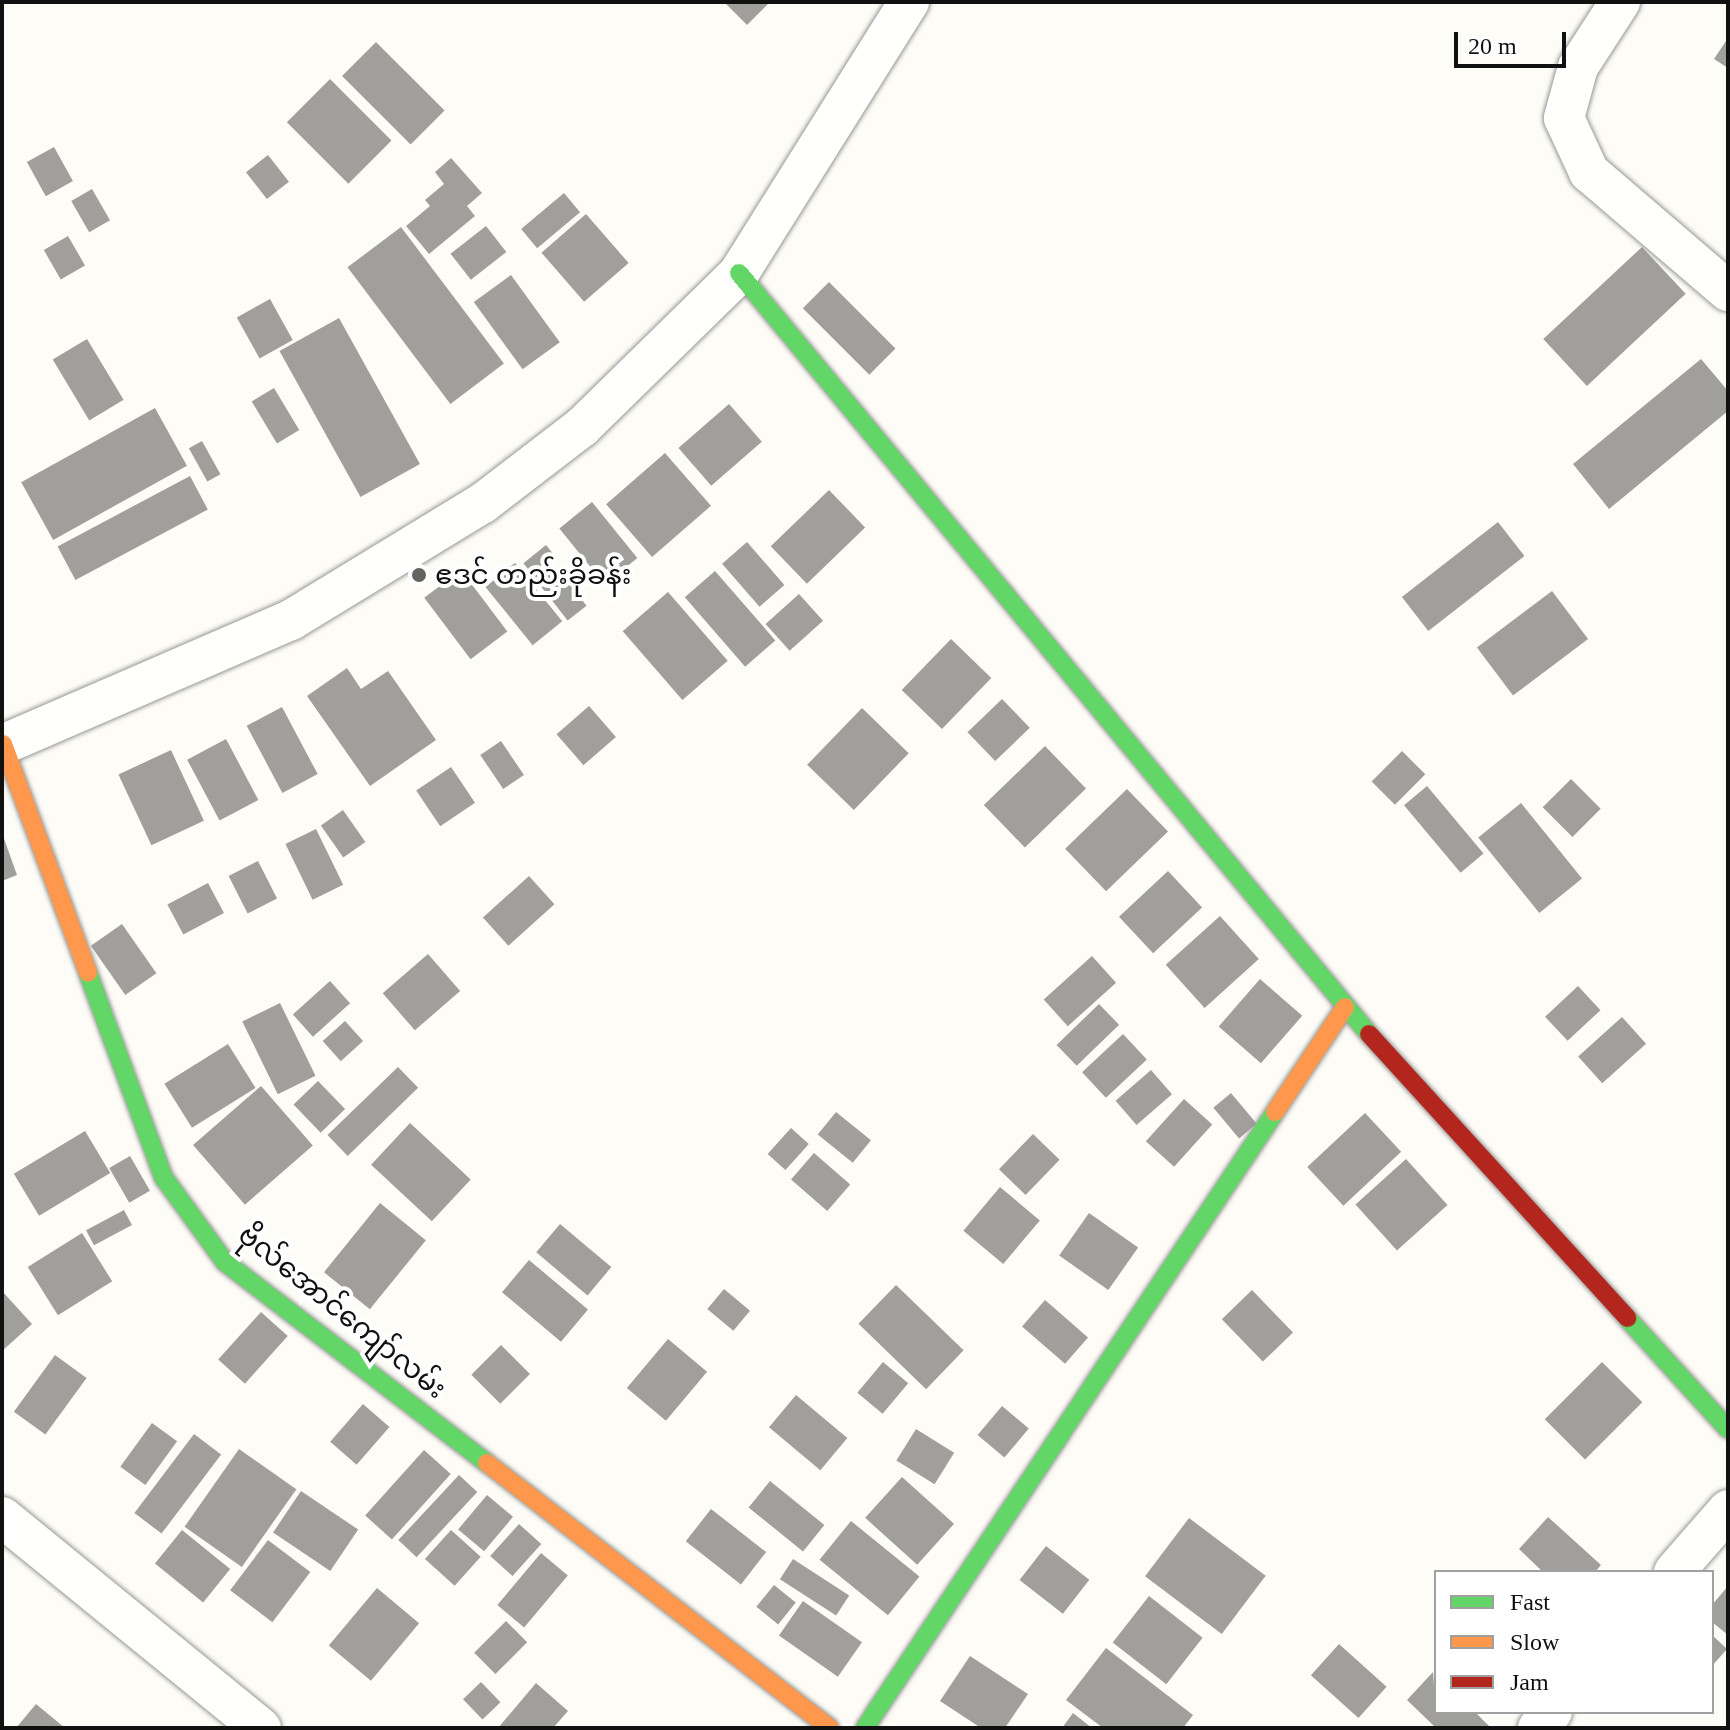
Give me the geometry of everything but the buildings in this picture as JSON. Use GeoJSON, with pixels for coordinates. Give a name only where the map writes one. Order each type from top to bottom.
{"type":"FeatureCollection","features":[{"type":"Feature","properties":{"kind":"street"},"geometry":{"type":"LineString","coordinates":[[2,745],[291,620],[483,503],[582,427],[739,273],[909,2]]}},
{"type":"Feature","properties":{"kind":"street"},"geometry":{"type":"LineString","coordinates":[[1620,2],[1578,67],[1564,118],[1589,172],[1728,291]]}},
{"type":"Feature","properties":{"kind":"street"},"geometry":{"type":"LineString","coordinates":[[739,273],[1345,1007],[1728,1429]]}},
{"type":"Feature","properties":{"kind":"street","name":"ဗိုလ်အောင်ကျော်လမ်း"},"geometry":{"type":"LineString","coordinates":[[2,745],[164,1178],[225,1262],[830,1728]]}},
{"type":"Feature","properties":{"kind":"street"},"geometry":{"type":"LineString","coordinates":[[865,1728],[1345,1007]]}},
{"type":"Feature","properties":{"kind":"street"},"geometry":{"type":"LineString","coordinates":[[1676,1570],[1728,1510]]}},
{"type":"Feature","properties":{"kind":"street"},"geometry":{"type":"LineString","coordinates":[[2,1517],[261,1728]]}},
{"type":"Feature","properties":{"kind":"traffic: fast"},"geometry":{"type":"LineString","coordinates":[[739,273],[1369,1034]]}},
{"type":"Feature","properties":{"kind":"traffic: fast"},"geometry":{"type":"LineString","coordinates":[[88,973],[164,1178],[225,1262],[487,1463]]}},
{"type":"Feature","properties":{"kind":"traffic: fast"},"geometry":{"type":"LineString","coordinates":[[865,1728],[1275,1112]]}},
{"type":"Feature","properties":{"kind":"traffic: fast"},"geometry":{"type":"LineString","coordinates":[[1627,1318],[1728,1429]]}},
{"type":"Feature","properties":{"kind":"traffic: slow"},"geometry":{"type":"LineString","coordinates":[[3,744],[88,973]]}},
{"type":"Feature","properties":{"kind":"traffic: slow"},"geometry":{"type":"LineString","coordinates":[[1275,1112],[1345,1007]]}},
{"type":"Feature","properties":{"kind":"traffic: slow"},"geometry":{"type":"LineString","coordinates":[[487,1463],[830,1728]]}},
{"type":"Feature","properties":{"kind":"traffic: jam"},"geometry":{"type":"LineString","coordinates":[[1369,1034],[1627,1318]]}},
{"type":"Feature","properties":{"kind":"place","name":"ဧဒင် တည်းခိုခန်း"},"geometry":{"type":"Point","coordinates":[419,575]}}]}
